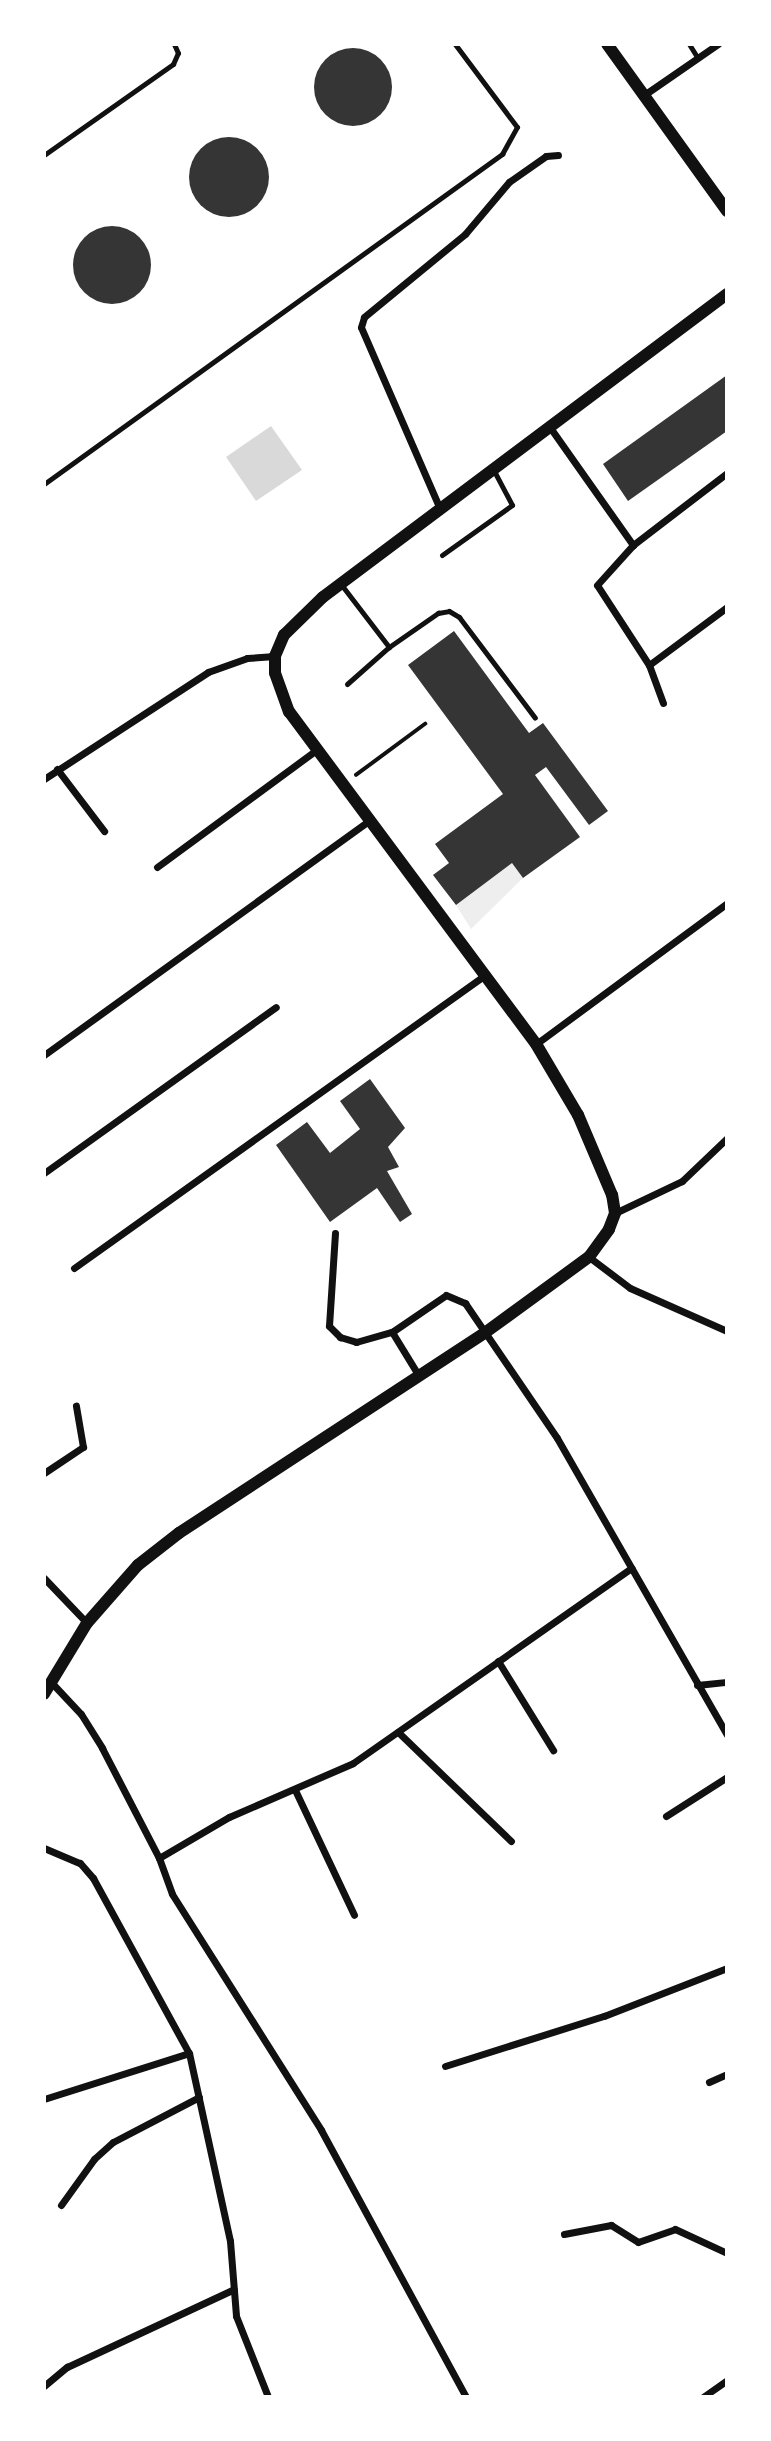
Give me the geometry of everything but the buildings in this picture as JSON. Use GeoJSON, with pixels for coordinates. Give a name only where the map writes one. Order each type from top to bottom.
{"type":"FeatureCollection","features":[{"type":"Feature","properties":{"kind":"street"},"geometry":{"type":"LineString","coordinates":[[607,44],[727,211]]}},
{"type":"Feature","properties":{"kind":"street"},"geometry":{"type":"LineString","coordinates":[[644,95],[718,44]]}},
{"type":"Feature","properties":{"kind":"street"},"geometry":{"type":"LineString","coordinates":[[440,509],[361,327],[364,317],[465,234],[509,182],[546,156],[558,155]]}},
{"type":"Feature","properties":{"kind":"street"},"geometry":{"type":"LineString","coordinates":[[615,1213],[597,1151],[536,1044],[316,750],[285,701],[275,673],[275,656],[296,619],[340,583],[727,294]]}},
{"type":"Feature","properties":{"kind":"street"},"geometry":{"type":"LineString","coordinates":[[549,426],[633,545]]}},
{"type":"Feature","properties":{"kind":"street"},"geometry":{"type":"LineString","coordinates":[[663,703],[649,666],[597,585],[633,545],[727,473]]}},
{"type":"Feature","properties":{"kind":"street"},"geometry":{"type":"LineString","coordinates":[[649,666],[727,607]]}},
{"type":"Feature","properties":{"kind":"street"},"geometry":{"type":"LineString","coordinates":[[44,779],[216,668],[247,658],[275,656]]}},
{"type":"Feature","properties":{"kind":"street"},"geometry":{"type":"LineString","coordinates":[[157,867],[316,750]]}},
{"type":"Feature","properties":{"kind":"street"},"geometry":{"type":"LineString","coordinates":[[57,769],[104,831]]}},
{"type":"Feature","properties":{"kind":"street"},"geometry":{"type":"LineString","coordinates":[[44,1055],[370,820]]}},
{"type":"Feature","properties":{"kind":"street"},"geometry":{"type":"LineString","coordinates":[[536,1044],[727,904]]}},
{"type":"Feature","properties":{"kind":"street"},"geometry":{"type":"LineString","coordinates":[[74,1268],[485,975]]}},
{"type":"Feature","properties":{"kind":"street"},"geometry":{"type":"LineString","coordinates":[[44,1173],[276,1007]]}},
{"type":"Feature","properties":{"kind":"street"},"geometry":{"type":"LineString","coordinates":[[44,1694],[87,1623],[138,1565],[179,1533],[486,1332],[589,1257],[615,1213],[682,1181],[727,1138]]}},
{"type":"Feature","properties":{"kind":"street"},"geometry":{"type":"LineString","coordinates":[[335,1233],[329,1326],[340,1337],[356,1342],[392,1332],[446,1295],[465,1303],[557,1438],[727,1735]]}},
{"type":"Feature","properties":{"kind":"street"},"geometry":{"type":"LineString","coordinates":[[589,1257],[630,1288],[727,1331]]}},
{"type":"Feature","properties":{"kind":"street"},"geometry":{"type":"LineString","coordinates":[[392,1332],[420,1377]]}},
{"type":"Feature","properties":{"kind":"street"},"geometry":{"type":"LineString","coordinates":[[44,1473],[83,1447],[76,1406]]}},
{"type":"Feature","properties":{"kind":"street"},"geometry":{"type":"LineString","coordinates":[[159,1858],[229,1817],[329,1776],[398,1732],[631,1568]]}},
{"type":"Feature","properties":{"kind":"street"},"geometry":{"type":"LineString","coordinates":[[44,1578],[87,1623]]}},
{"type":"Feature","properties":{"kind":"street"},"geometry":{"type":"LineString","coordinates":[[498,1661],[552,1750]]}},
{"type":"Feature","properties":{"kind":"street"},"geometry":{"type":"LineString","coordinates":[[50,1681],[81,1714],[102,1748],[159,1858],[172,1894],[321,2130],[466,2397]]}},
{"type":"Feature","properties":{"kind":"street"},"geometry":{"type":"LineString","coordinates":[[697,1685],[727,1682]]}},
{"type":"Feature","properties":{"kind":"street"},"geometry":{"type":"LineString","coordinates":[[398,1732],[511,1841]]}},
{"type":"Feature","properties":{"kind":"street"},"geometry":{"type":"LineString","coordinates":[[666,1816],[727,1777]]}},
{"type":"Feature","properties":{"kind":"street"},"geometry":{"type":"LineString","coordinates":[[295,1790],[354,1915]]}},
{"type":"Feature","properties":{"kind":"street"},"geometry":{"type":"LineString","coordinates":[[44,1848],[80,1863],[93,1878],[189,2053],[230,2241],[236,2316],[268,2397]]}},
{"type":"Feature","properties":{"kind":"street"},"geometry":{"type":"LineString","coordinates":[[444,2066],[604,2016],[727,1968]]}},
{"type":"Feature","properties":{"kind":"street"},"geometry":{"type":"LineString","coordinates":[[44,2099],[189,2053]]}},
{"type":"Feature","properties":{"kind":"street"},"geometry":{"type":"LineString","coordinates":[[709,2082],[727,2074]]}},
{"type":"Feature","properties":{"kind":"street"},"geometry":{"type":"LineString","coordinates":[[61,2205],[94,2159],[113,2142],[199,2097]]}},
{"type":"Feature","properties":{"kind":"street"},"geometry":{"type":"LineString","coordinates":[[564,2234],[611,2225],[638,2242],[675,2229],[727,2253]]}},
{"type":"Feature","properties":{"kind":"street"},"geometry":{"type":"LineString","coordinates":[[44,2386],[67,2367],[234,2289]]}},
{"type":"Feature","properties":{"kind":"street"},"geometry":{"type":"LineString","coordinates":[[703,2397],[727,2380]]}},
{"type":"Feature","properties":{"kind":"lane"},"geometry":{"type":"LineString","coordinates":[[44,155],[173,64],[178,53],[174,44]]}},
{"type":"Feature","properties":{"kind":"lane"},"geometry":{"type":"LineString","coordinates":[[44,484],[502,153],[517,127],[455,44]]}},
{"type":"Feature","properties":{"kind":"lane"},"geometry":{"type":"LineString","coordinates":[[690,44],[697,57]]}},
{"type":"Feature","properties":{"kind":"lane"},"geometry":{"type":"LineString","coordinates":[[442,555],[512,505],[493,469]]}},
{"type":"Feature","properties":{"kind":"lane"},"geometry":{"type":"LineString","coordinates":[[340,583],[389,647]]}},
{"type":"Feature","properties":{"kind":"lane"},"geometry":{"type":"LineString","coordinates":[[347,684],[389,647],[438,612],[449,611],[459,617],[535,718]]}},
{"type":"Feature","properties":{"kind":"path"},"geometry":{"type":"LineString","coordinates":[[343,785],[425,724]]}},
{"type":"Feature","properties":{"kind":"shaded area"},"geometry":{"type":"Polygon","coordinates":[[[271,426],[302,470],[256,501],[226,457],[271,426]]]}},
{"type":"Feature","properties":{"kind":"shaded area"},"geometry":{"type":"Polygon","coordinates":[[[512,863],[523,878],[471,929],[456,905],[512,863]]]}}]}
